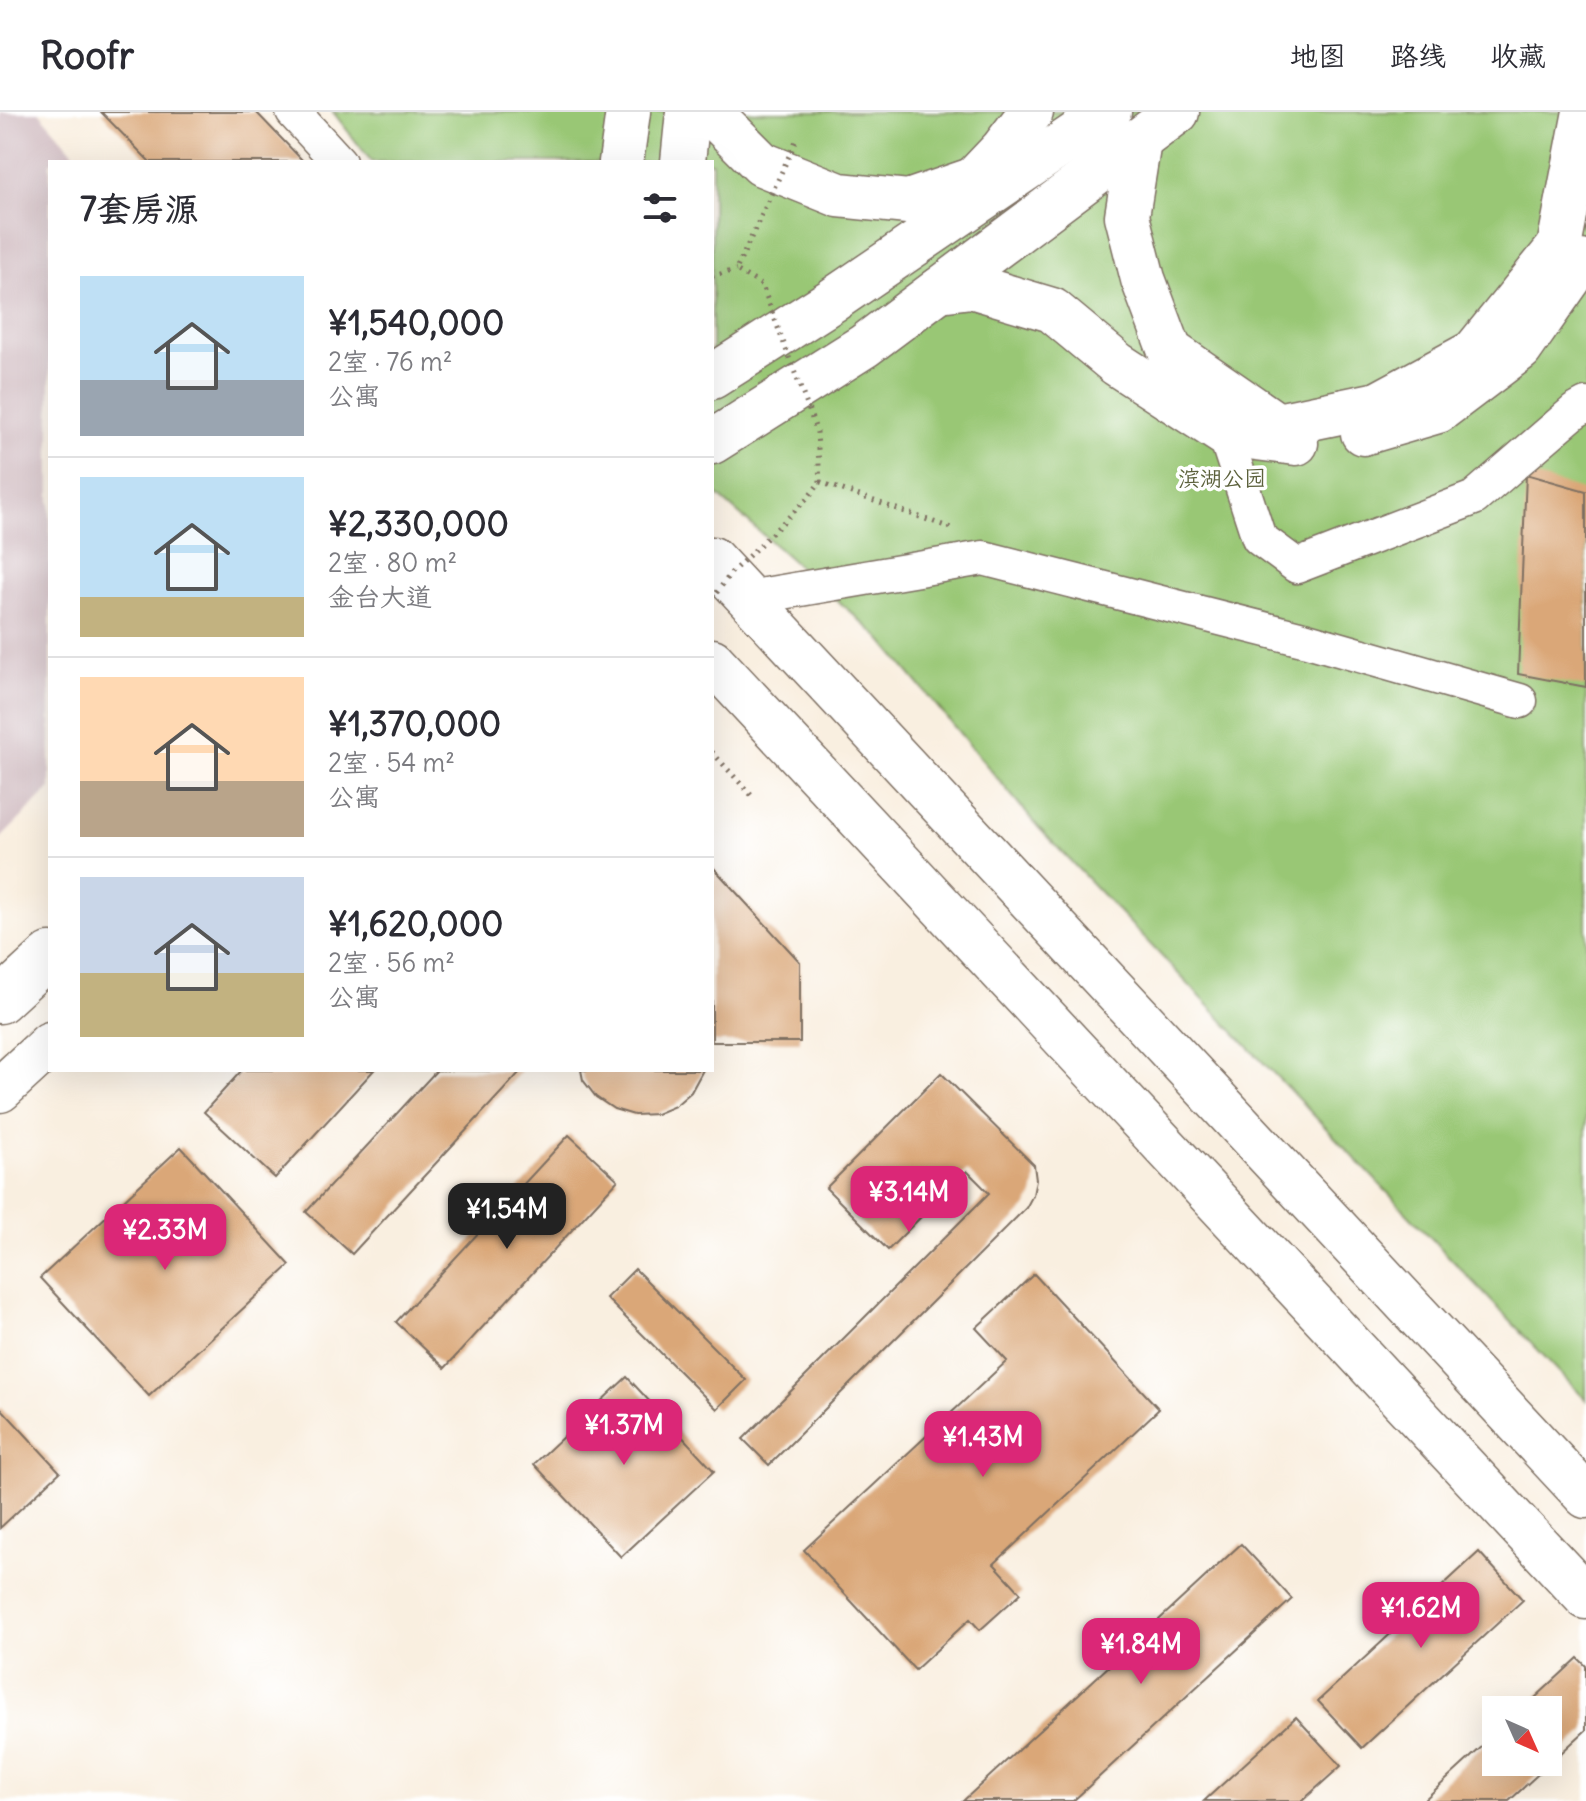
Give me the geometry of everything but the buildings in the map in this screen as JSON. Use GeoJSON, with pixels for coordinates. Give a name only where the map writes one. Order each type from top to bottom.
{"type":"FeatureCollection","features":[{"type":"Feature","properties":{"kind":"main road"},"geometry":{"type":"LineString","coordinates":[[621,160],[628,112]]}},
{"type":"Feature","properties":{"kind":"main road"},"geometry":{"type":"LineString","coordinates":[[683,160],[688,112]]}},
{"type":"Feature","properties":{"kind":"main road"},"geometry":{"type":"LineString","coordinates":[[713,112],[762,164],[839,195],[908,202],[975,179],[1098,112]]}},
{"type":"Feature","properties":{"kind":"main road"},"geometry":{"type":"LineString","coordinates":[[879,199],[958,157],[1014,112]]}},
{"type":"Feature","properties":{"kind":"main road"},"geometry":{"type":"LineString","coordinates":[[833,300],[945,210],[1002,150],[1031,112]]}},
{"type":"Feature","properties":{"kind":"main road"},"geometry":{"type":"LineString","coordinates":[[714,376],[833,300],[1124,126],[1177,112]]}},
{"type":"Feature","properties":{"kind":"main road"},"geometry":{"type":"LineString","coordinates":[[1124,126],[1127,216],[1143,279],[1170,351],[1277,425],[1378,404],[1474,352],[1559,247],[1585,112]]}},
{"type":"Feature","properties":{"kind":"main road"},"geometry":{"type":"LineString","coordinates":[[714,441],[864,346],[939,290],[1124,126]]}},
{"type":"Feature","properties":{"kind":"main road"},"geometry":{"type":"LineString","coordinates":[[939,290],[971,286],[1052,310],[1117,364],[1225,434],[1318,446],[1438,411],[1520,349],[1586,255]]}},
{"type":"Feature","properties":{"kind":"main road"},"geometry":{"type":"LineString","coordinates":[[714,563],[730,599],[1586,1496]]}},
{"type":"Feature","properties":{"kind":"main road"},"geometry":{"type":"LineString","coordinates":[[714,664],[1586,1597]]}},
{"type":"Feature","properties":{"kind":"main road"},"geometry":{"type":"LineString","coordinates":[[0,1001],[48,957]]}},
{"type":"Feature","properties":{"kind":"main road"},"geometry":{"type":"LineString","coordinates":[[0,1090],[48,1046]]}},
{"type":"Feature","properties":{"kind":"lane"},"geometry":{"type":"LineString","coordinates":[[293,112],[337,160]]}},
{"type":"Feature","properties":{"kind":"lane"},"geometry":{"type":"LineString","coordinates":[[1225,434],[1259,538],[1297,566],[1474,498],[1575,411],[1586,405]]}},
{"type":"Feature","properties":{"kind":"lane"},"geometry":{"type":"LineString","coordinates":[[730,599],[983,558],[1307,640],[1520,701]]}},
{"type":"Feature","properties":{"kind":"path"},"geometry":{"type":"LineString","coordinates":[[736,270],[796,141]]}},
{"type":"Feature","properties":{"kind":"path"},"geometry":{"type":"LineString","coordinates":[[714,276],[736,270],[762,285],[817,432],[820,482],[807,499],[731,573],[730,599]]}},
{"type":"Feature","properties":{"kind":"path"},"geometry":{"type":"LineString","coordinates":[[820,482],[963,532],[983,558]]}},
{"type":"Feature","properties":{"kind":"path"},"geometry":{"type":"LineString","coordinates":[[714,754],[752,796]]}},
{"type":"Feature","properties":{"kind":"shaded area"},"geometry":{"type":"Polygon","coordinates":[[[0,112],[39,112],[80,160],[48,160],[48,791],[0,839],[0,112]]]}},
{"type":"Feature","properties":{"kind":"green space","name":"滨湖公园"},"geometry":{"type":"Polygon","coordinates":[[[333,112],[1586,112],[1586,1400],[1039,828],[880,638],[714,492],[714,160],[370,160],[333,112]]]}}]}
